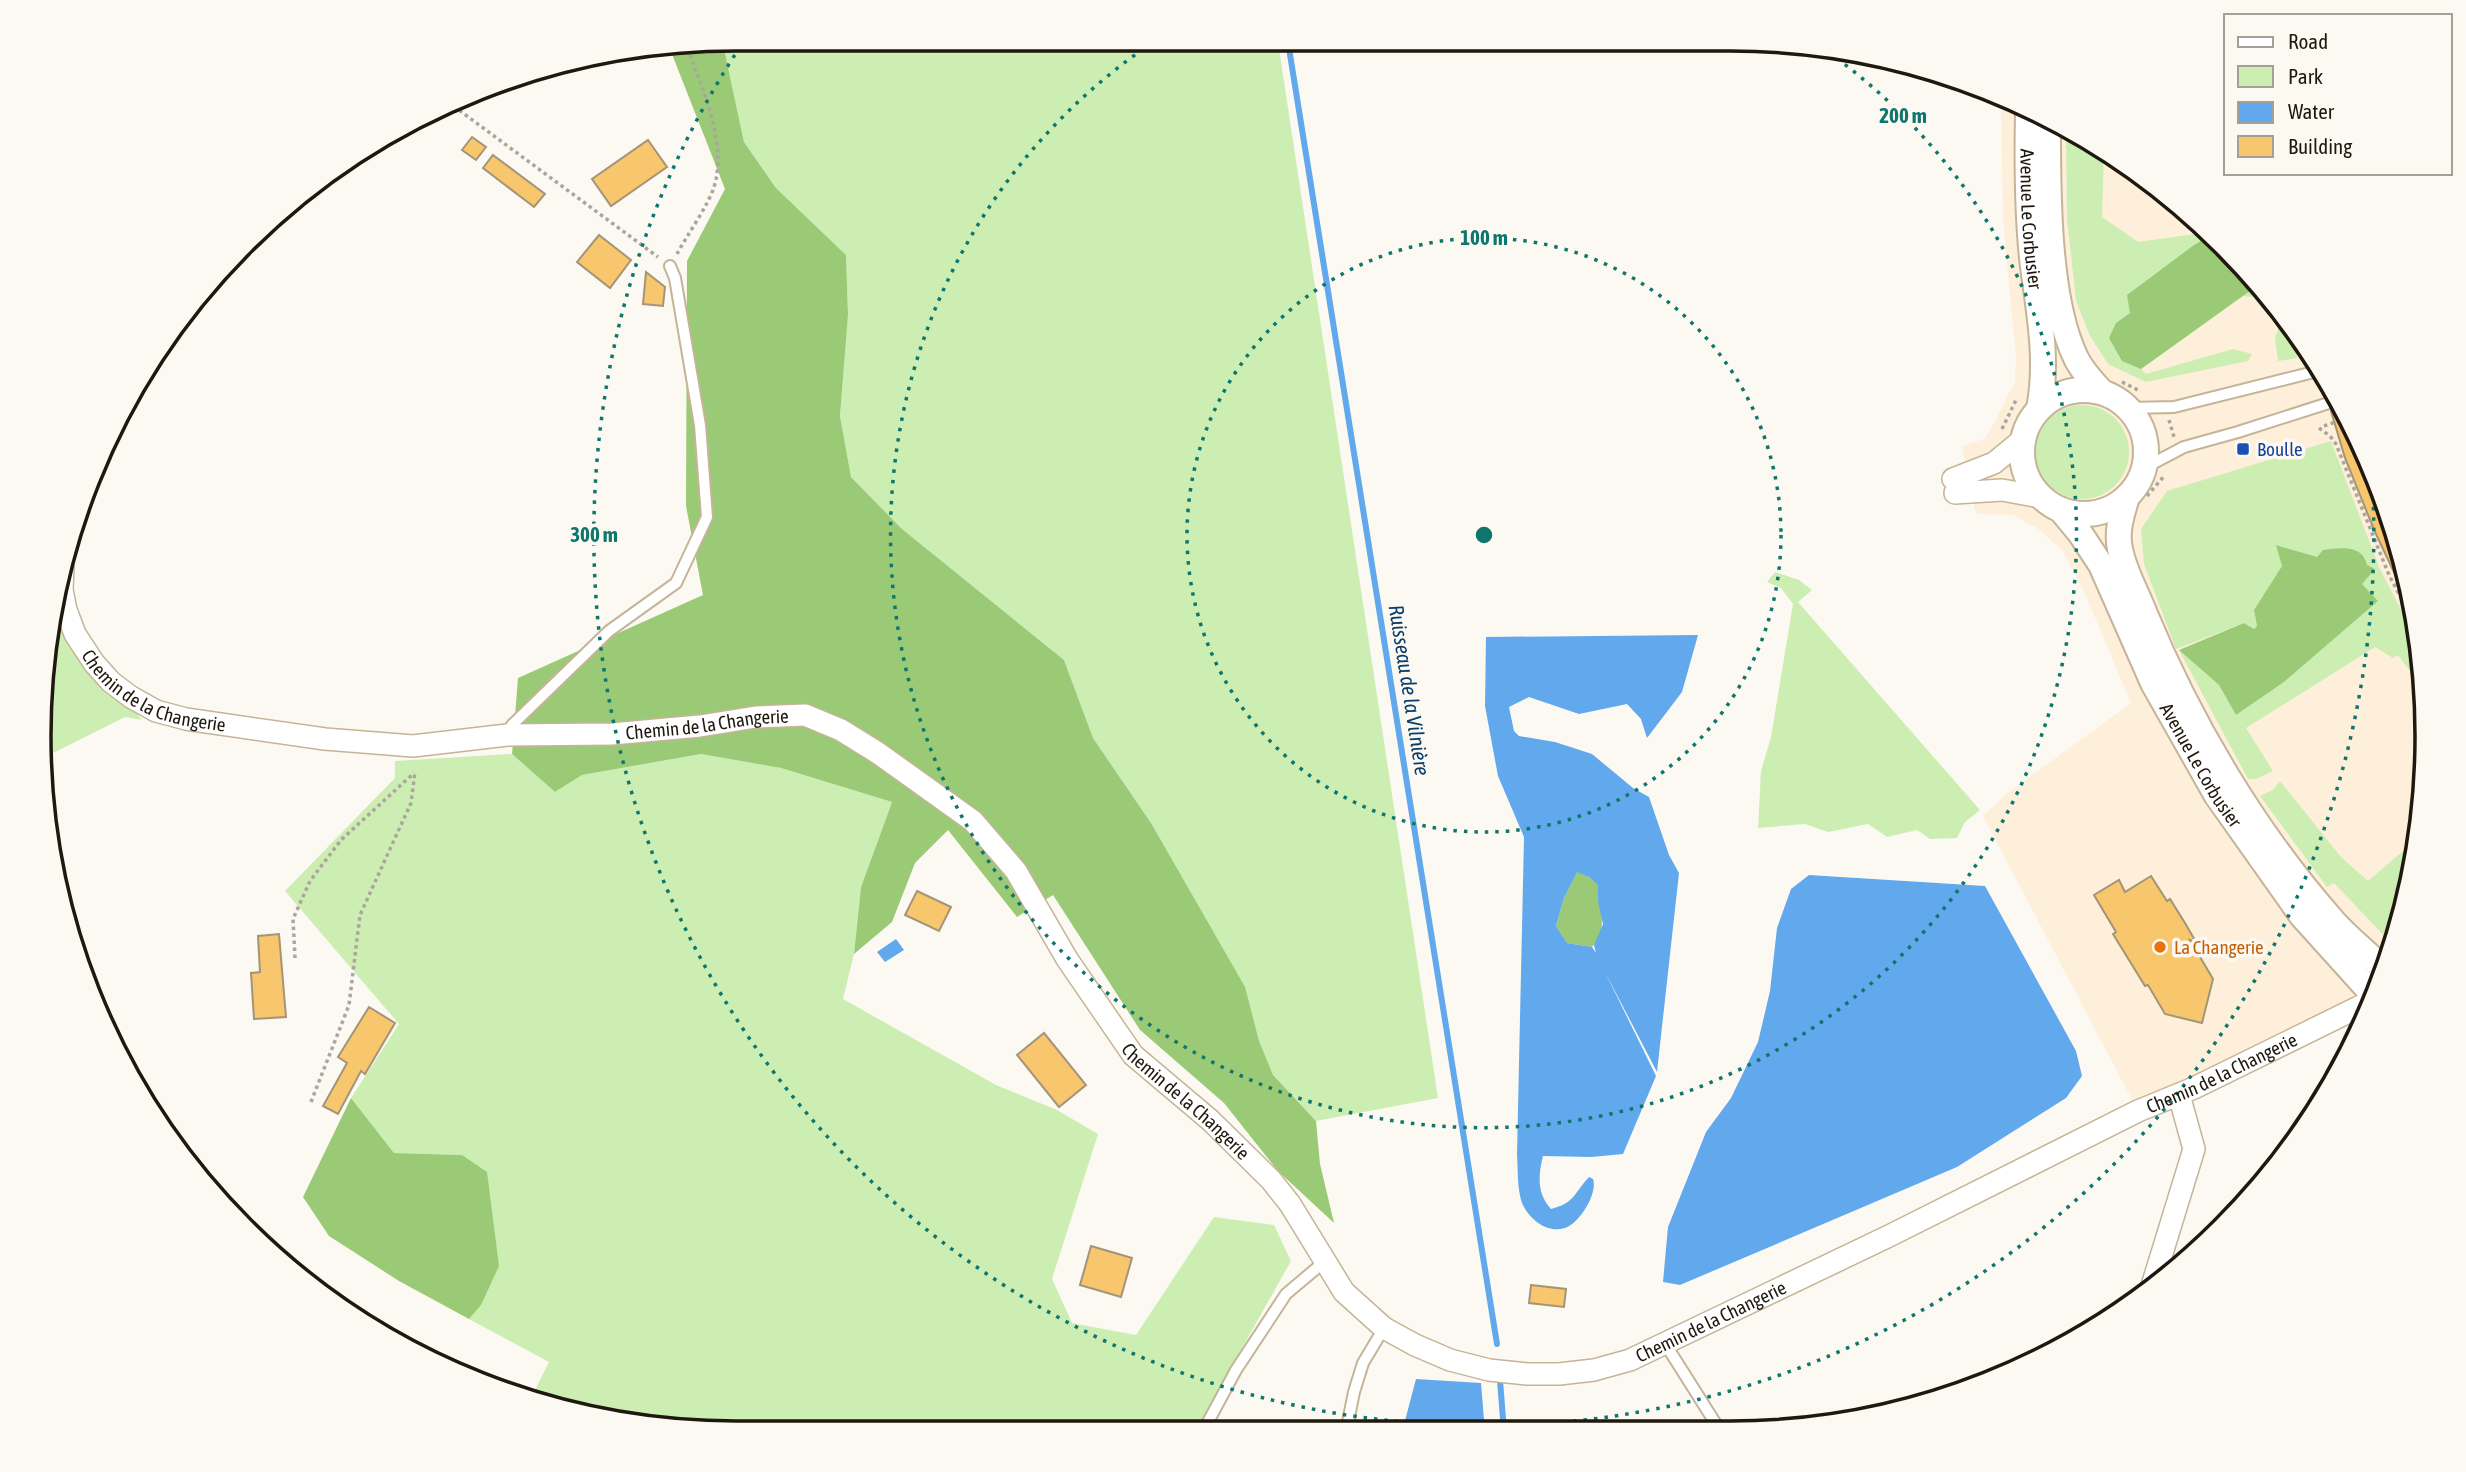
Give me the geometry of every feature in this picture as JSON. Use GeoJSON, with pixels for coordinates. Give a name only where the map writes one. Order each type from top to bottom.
{"type":"FeatureCollection","features":[{"type":"Feature","properties":{"kind":"street","name":"Avenue Le Corbusier"},"geometry":{"type":"LineString","coordinates":[[2028,119],[2028,206],[2043,351],[2039,409]]}},
{"type":"Feature","properties":{"kind":"street","name":"Avenue Le Corbusier"},"geometry":{"type":"LineString","coordinates":[[2048,129],[2049,203],[2056,284],[2063,320],[2077,362],[2108,385]]}},
{"type":"Feature","properties":{"kind":"street"},"geometry":{"type":"LineString","coordinates":[[2022,440],[1994,463],[1954,486],[2003,490],[2051,503],[2076,514],[2092,514],[2135,500],[2146,449],[2140,424],[2128,408],[2116,399],[2108,385],[2068,391],[2049,400],[2028,423],[2022,440],[2024,471],[2031,485],[2051,503]]}},
{"type":"Feature","properties":{"kind":"street","name":"Avenue Le Corbusier"},"geometry":{"type":"LineString","coordinates":[[2135,500],[2119,529],[2120,551],[2185,700],[2225,773],[2275,847],[2334,922],[2377,962]]}},
{"type":"Feature","properties":{"kind":"street","name":"Avenue Le Corbusier"},"geometry":{"type":"LineString","coordinates":[[2051,503],[2080,533],[2101,565],[2153,683],[2217,796],[2302,916],[2367,988]]}},
{"type":"Feature","properties":{"kind":"street","name":"Chemin de la Changerie"},"geometry":{"type":"LineString","coordinates":[[64,601],[75,634],[94,663],[111,682],[156,711],[186,719],[325,739],[413,746],[507,735],[612,734],[700,726],[756,717],[805,715],[841,730],[973,821],[1016,871],[1067,959],[1133,1055],[1210,1120],[1271,1180],[1290,1204],[1344,1292],[1384,1328],[1415,1345],[1450,1360],[1489,1370],[1527,1374],[1594,1370],[1630,1360],[1666,1345],[1778,1287],[1889,1236],[2138,1111],[2179,1096],[2359,1007]]}},
{"type":"Feature","properties":{"kind":"street"},"geometry":{"type":"LineString","coordinates":[[2156,1272],[2194,1149],[2179,1096]]}},
{"type":"Feature","properties":{"kind":"lane"},"geometry":{"type":"LineString","coordinates":[[507,735],[512,724],[609,631],[676,583],[707,517],[700,425],[675,278],[670,266]]}},
{"type":"Feature","properties":{"kind":"lane"},"geometry":{"type":"LineString","coordinates":[[2128,408],[2166,407],[2311,373]]}},
{"type":"Feature","properties":{"kind":"lane"},"geometry":{"type":"LineString","coordinates":[[2144,468],[2184,447],[2329,403]]}},
{"type":"Feature","properties":{"kind":"lane"},"geometry":{"type":"LineString","coordinates":[[1210,1421],[1236,1370],[1286,1294],[1324,1262]]}},
{"type":"Feature","properties":{"kind":"lane"},"geometry":{"type":"LineString","coordinates":[[1348,1421],[1363,1363],[1384,1328]]}},
{"type":"Feature","properties":{"kind":"lane"},"geometry":{"type":"LineString","coordinates":[[1666,1345],[1714,1421]]}},
{"type":"Feature","properties":{"kind":"path"},"geometry":{"type":"LineString","coordinates":[[459,110],[670,266],[714,188],[720,152],[705,97],[688,52]]}},
{"type":"Feature","properties":{"kind":"path"},"geometry":{"type":"LineString","coordinates":[[2108,385],[2147,393],[2161,390],[2182,466],[2165,475],[2135,500]]}},
{"type":"Feature","properties":{"kind":"path"},"geometry":{"type":"LineString","coordinates":[[2324,426],[2338,421]]}},
{"type":"Feature","properties":{"kind":"path"},"geometry":{"type":"LineString","coordinates":[[2319,428],[2336,444],[2389,575],[2401,598]]}},
{"type":"Feature","properties":{"kind":"path"},"geometry":{"type":"LineString","coordinates":[[295,958],[293,919],[310,881],[341,840],[415,772],[411,803],[360,915],[349,1005],[312,1102]]}},
{"type":"Feature","properties":{"kind":"shaded area"},"geometry":{"type":"Polygon","coordinates":[[[2001,107],[2033,121],[2111,166],[2147,192],[2215,251],[2274,319],[2300,355],[2345,433],[2379,516],[2392,559],[2409,647],[2415,736],[2409,825],[2392,913],[2379,956],[2355,1016],[2349,1009],[2138,1111],[1983,816],[2005,795],[2131,703],[2083,589],[2062,550],[2037,528],[2013,515],[1976,514],[1962,446],[1984,439],[2015,381],[2016,357],[2003,221],[2001,107]]]}},
{"type":"Feature","properties":{"kind":"green space"},"geometry":{"type":"Polygon","coordinates":[[[725,51],[1279,51],[1438,1098],[1316,1121],[1273,1075],[1191,896],[1151,823],[1093,738],[1064,660],[902,529],[851,477],[840,416],[848,315],[846,255],[776,188],[744,142],[725,51]]]}},
{"type":"Feature","properties":{"kind":"green space"},"geometry":{"type":"Polygon","coordinates":[[[725,51],[744,142],[776,188],[846,255],[848,315],[840,416],[851,477],[902,529],[1064,660],[1093,738],[1151,823],[1245,987],[1259,1041],[1273,1075],[1316,1121],[1320,1164],[1334,1223],[1278,1171],[1224,1103],[1140,1030],[1053,895],[1017,917],[948,830],[915,863],[892,922],[854,954],[861,887],[892,802],[781,768],[701,754],[582,775],[555,792],[512,754],[518,678],[703,595],[686,506],[687,261],[725,189],[672,54],[725,51]]]}},
{"type":"Feature","properties":{"kind":"green space"},"geometry":{"type":"Polygon","coordinates":[[[2066,139],[2104,162],[2102,217],[2138,242],[2196,234],[2256,297],[2243,296],[2141,369],[2146,374],[2233,349],[2252,354],[2248,361],[2146,382],[2108,364],[2089,334],[2076,300],[2067,219],[2066,139]]]}},
{"type":"Feature","properties":{"kind":"green space"},"geometry":{"type":"Polygon","coordinates":[[[2203,240],[2250,290],[2141,369],[2122,361],[2109,338],[2116,323],[2130,313],[2127,295],[2203,240]]]}},
{"type":"Feature","properties":{"kind":"green space"},"geometry":{"type":"Polygon","coordinates":[[[2279,326],[2296,350],[2297,358],[2278,361],[2275,338],[2279,326]]]}},
{"type":"Feature","properties":{"kind":"green space"},"geometry":{"type":"Polygon","coordinates":[[[2082,405],[2100,408],[2115,419],[2126,434],[2129,452],[2126,470],[2115,485],[2100,496],[2082,499],[2064,496],[2049,485],[2038,470],[2035,452],[2038,434],[2049,419],[2064,408],[2082,405]]]}},
{"type":"Feature","properties":{"kind":"green space"},"geometry":{"type":"Polygon","coordinates":[[[2331,441],[2379,567],[2404,616],[2412,673],[2398,655],[2393,658],[2375,647],[2246,728],[2273,771],[2256,779],[2248,779],[2179,650],[2219,685],[2236,715],[2284,682],[2378,601],[2356,581],[2332,566],[2277,545],[2282,566],[2254,610],[2257,626],[2254,629],[2244,623],[2176,649],[2144,564],[2141,529],[2167,491],[2331,441]]]}},
{"type":"Feature","properties":{"kind":"green space"},"geometry":{"type":"Polygon","coordinates":[[[2276,545],[2317,557],[2323,550],[2356,550],[2367,565],[2375,569],[2362,584],[2378,601],[2284,682],[2236,715],[2219,685],[2179,650],[2244,623],[2254,629],[2257,626],[2254,610],[2282,566],[2276,545]]]}},
{"type":"Feature","properties":{"kind":"green space"},"geometry":{"type":"Polygon","coordinates":[[[1775,572],[1799,580],[1812,590],[1798,602],[1980,810],[1965,822],[1957,838],[1930,839],[1917,830],[1887,837],[1868,824],[1828,832],[1805,824],[1758,828],[1761,771],[1771,737],[1793,604],[1781,588],[1767,582],[1775,572]]]}},
{"type":"Feature","properties":{"kind":"green space"},"geometry":{"type":"Polygon","coordinates":[[[65,598],[142,720],[125,717],[51,754],[52,691],[65,598]]]}},
{"type":"Feature","properties":{"kind":"green space"},"geometry":{"type":"Polygon","coordinates":[[[512,754],[555,792],[582,775],[701,754],[781,768],[892,802],[861,887],[854,954],[843,999],[996,1085],[1057,1110],[1098,1134],[1052,1279],[1072,1323],[1136,1335],[1214,1217],[1274,1225],[1291,1261],[1201,1421],[691,1420],[602,1408],[535,1391],[549,1362],[469,1319],[481,1304],[462,1155],[394,1153],[351,1098],[399,1024],[285,891],[395,778],[395,761],[512,754]]]}},
{"type":"Feature","properties":{"kind":"green space"},"geometry":{"type":"Polygon","coordinates":[[[2280,781],[2341,857],[2368,881],[2405,849],[2385,937],[2334,883],[2327,887],[2260,796],[2273,790],[2280,781]]]}},
{"type":"Feature","properties":{"kind":"green space"},"geometry":{"type":"Polygon","coordinates":[[[1577,871],[1599,885],[1602,925],[1601,933],[1592,947],[1567,943],[1556,926],[1564,898],[1577,871]]]}},
{"type":"Feature","properties":{"kind":"green space"},"geometry":{"type":"Polygon","coordinates":[[[351,1098],[394,1153],[462,1155],[487,1172],[499,1266],[481,1305],[469,1319],[399,1281],[329,1236],[303,1197],[351,1098]]]}},
{"type":"Feature","properties":{"kind":"water"},"geometry":{"type":"Polygon","coordinates":[[[1698,635],[1682,692],[1647,738],[1641,719],[1627,704],[1579,714],[1529,697],[1509,707],[1514,731],[1519,736],[1555,742],[1592,754],[1633,788],[1649,797],[1669,855],[1679,873],[1657,1072],[1605,972],[1656,1076],[1623,1154],[1591,1157],[1543,1156],[1540,1184],[1543,1197],[1551,1209],[1565,1204],[1589,1177],[1593,1179],[1593,1192],[1582,1214],[1571,1225],[1558,1229],[1539,1224],[1529,1214],[1522,1203],[1518,1185],[1524,837],[1498,776],[1485,706],[1486,637],[1698,635]],[[1577,872],[1564,898],[1556,926],[1567,943],[1592,947],[1596,953],[1594,945],[1603,924],[1598,902],[1598,885],[1577,872]]]}},
{"type":"Feature","properties":{"kind":"water"},"geometry":{"type":"Polygon","coordinates":[[[1809,875],[1985,886],[2076,1051],[2082,1076],[2066,1098],[1957,1167],[1680,1285],[1663,1282],[1668,1227],[1706,1132],[1731,1098],[1758,1042],[1770,991],[1777,928],[1791,889],[1809,875]]]}},
{"type":"Feature","properties":{"kind":"water"},"geometry":{"type":"Polygon","coordinates":[[[896,939],[904,950],[885,962],[877,952],[896,939]]]}},
{"type":"Feature","properties":{"kind":"water"},"geometry":{"type":"Polygon","coordinates":[[[1416,1379],[1481,1383],[1484,1421],[1405,1421],[1416,1379]]]}},
{"type":"Feature","properties":{"kind":"building"},"geometry":{"type":"Polygon","coordinates":[[[472,137],[486,147],[476,160],[462,150],[472,137]]]}},
{"type":"Feature","properties":{"kind":"building"},"geometry":{"type":"Polygon","coordinates":[[[648,140],[667,167],[611,206],[592,179],[648,140]]]}},
{"type":"Feature","properties":{"kind":"building"},"geometry":{"type":"Polygon","coordinates":[[[493,155],[545,194],[534,207],[483,168],[493,155]]]}},
{"type":"Feature","properties":{"kind":"building"},"geometry":{"type":"Polygon","coordinates":[[[599,235],[631,260],[610,288],[577,262],[599,235]]]}},
{"type":"Feature","properties":{"kind":"building"},"geometry":{"type":"Polygon","coordinates":[[[646,272],[665,287],[663,306],[643,304],[646,272]]]}},
{"type":"Feature","properties":{"kind":"building"},"geometry":{"type":"Polygon","coordinates":[[[2331,411],[2345,433],[2363,474],[2379,516],[2396,577],[2345,458],[2331,411]]]}},
{"type":"Feature","properties":{"kind":"building","name":"La Changerie"},"geometry":{"type":"Polygon","coordinates":[[[2151,876],[2185,923],[2196,942],[2190,940],[2213,979],[2202,1023],[2165,1014],[2113,934],[2116,932],[2094,895],[2119,880],[2125,892],[2151,876]]]}},
{"type":"Feature","properties":{"kind":"building"},"geometry":{"type":"Polygon","coordinates":[[[917,891],[951,907],[939,931],[905,915],[917,891]]]}},
{"type":"Feature","properties":{"kind":"building"},"geometry":{"type":"Polygon","coordinates":[[[279,934],[286,1017],[254,1019],[251,973],[260,972],[258,936],[279,934]]]}},
{"type":"Feature","properties":{"kind":"building"},"geometry":{"type":"Polygon","coordinates":[[[369,1007],[395,1023],[365,1074],[361,1071],[338,1114],[323,1106],[347,1063],[338,1057],[369,1007]]]}},
{"type":"Feature","properties":{"kind":"building"},"geometry":{"type":"Polygon","coordinates":[[[1044,1033],[1086,1085],[1059,1107],[1017,1055],[1044,1033]]]}},
{"type":"Feature","properties":{"kind":"building"},"geometry":{"type":"Polygon","coordinates":[[[1091,1246],[1132,1258],[1121,1297],[1080,1285],[1091,1246]]]}},
{"type":"Feature","properties":{"kind":"building"},"geometry":{"type":"Polygon","coordinates":[[[1531,1285],[1566,1289],[1564,1307],[1529,1303],[1531,1285]]]}},
{"type":"Feature","properties":{"kind":"waterway","name":"Ruisseau de la Vilnière"},"geometry":{"type":"LineString","coordinates":[[1289,51],[1497,1344]]}},
{"type":"Feature","properties":{"kind":"waterway","name":"Ruisseau de la Vilnière"},"geometry":{"type":"LineString","coordinates":[[1500,1380],[1503,1421]]}},
{"type":"Feature","properties":{"kind":"place","name":"Boulle"},"geometry":{"type":"Point","coordinates":[2243,449]}},
{"type":"Feature","properties":{"kind":"place","name":"La Changerie"},"geometry":{"type":"Point","coordinates":[2160,947]}}]}
